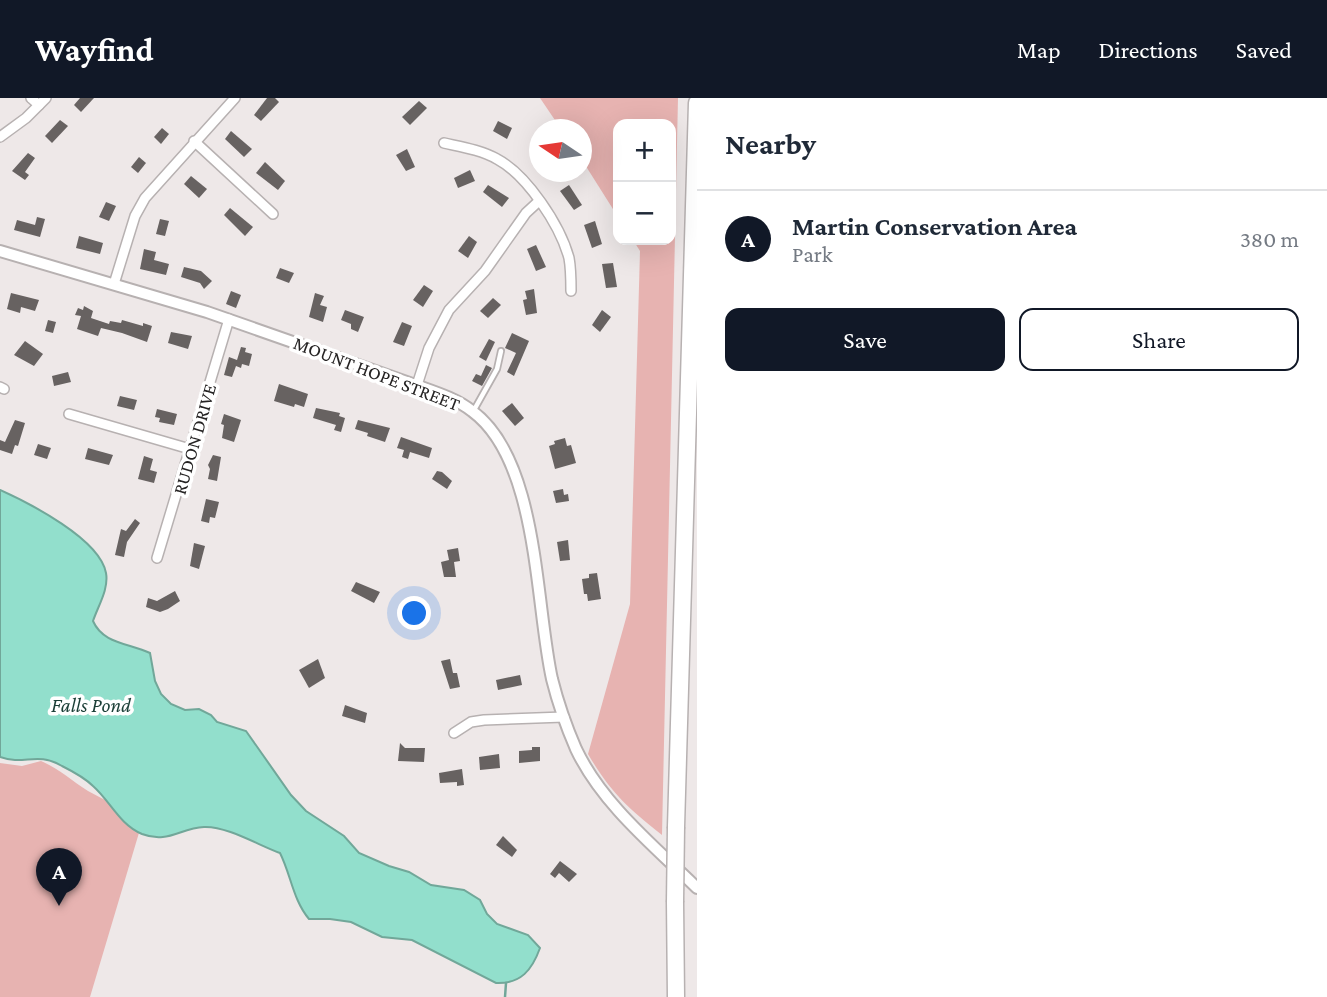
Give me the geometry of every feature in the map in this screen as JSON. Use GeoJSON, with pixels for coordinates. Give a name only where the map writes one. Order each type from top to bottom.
{"type":"FeatureCollection","features":[{"type":"Feature","properties":{"kind":"highway"},"geometry":{"type":"LineString","coordinates":[[676,997],[676,827],[697,103]]}},
{"type":"Feature","properties":{"kind":"street"},"geometry":{"type":"LineString","coordinates":[[31,98],[39,106]]}},
{"type":"Feature","properties":{"kind":"street"},"geometry":{"type":"LineString","coordinates":[[0,137],[26,118],[46,98]]}},
{"type":"Feature","properties":{"kind":"street"},"geometry":{"type":"LineString","coordinates":[[114,284],[135,216],[145,198],[234,98]]}},
{"type":"Feature","properties":{"kind":"street"},"geometry":{"type":"LineString","coordinates":[[194,141],[273,214]]}},
{"type":"Feature","properties":{"kind":"street"},"geometry":{"type":"LineString","coordinates":[[444,143],[496,158],[519,177],[539,201],[562,239],[569,260],[571,291]]}},
{"type":"Feature","properties":{"kind":"street"},"geometry":{"type":"LineString","coordinates":[[417,385],[429,348],[449,310],[485,271],[526,213],[539,201]]}},
{"type":"Feature","properties":{"kind":"street","name":"MOUNT HOPE STREET"},"geometry":{"type":"LineString","coordinates":[[0,251],[229,319],[417,385],[455,400],[473,411],[500,442],[516,474],[552,678],[577,751],[600,788],[629,821],[697,888]]}},
{"type":"Feature","properties":{"kind":"street","name":"RUDON DRIVE"},"geometry":{"type":"LineString","coordinates":[[157,558],[229,319]]}},
{"type":"Feature","properties":{"kind":"street"},"geometry":{"type":"LineString","coordinates":[[69,414],[190,449]]}},
{"type":"Feature","properties":{"kind":"street"},"geometry":{"type":"LineString","coordinates":[[454,733],[471,722],[484,720],[564,718]]}},
{"type":"Feature","properties":{"kind":"lane"},"geometry":{"type":"LineString","coordinates":[[473,411],[497,369],[501,351]]}},
{"type":"Feature","properties":{"kind":"shaded area"},"geometry":{"type":"Polygon","coordinates":[[[540,98],[678,98],[676,190],[676,119],[613,119],[613,209],[592,176],[592,119],[554,119],[540,98]]]}},
{"type":"Feature","properties":{"kind":"shaded area"},"geometry":{"type":"Polygon","coordinates":[[[636,245],[675,245],[662,835],[620,799],[588,754],[630,604],[640,251],[636,245]]]}},
{"type":"Feature","properties":{"kind":"shaded area"},"geometry":{"type":"Polygon","coordinates":[[[41,761],[95,795],[144,816],[90,997],[0,997],[0,763],[22,766],[41,761]]]}},
{"type":"Feature","properties":{"kind":"water","name":"Falls Pond"},"geometry":{"type":"Polygon","coordinates":[[[0,490],[62,524],[101,560],[107,579],[93,621],[97,629],[110,639],[150,653],[155,681],[161,694],[171,704],[185,710],[199,709],[211,715],[217,722],[246,731],[291,795],[306,811],[344,836],[359,853],[409,872],[431,885],[464,890],[480,900],[487,914],[497,924],[528,935],[540,948],[529,969],[512,981],[496,983],[412,940],[382,937],[351,922],[309,919],[299,904],[280,853],[213,828],[196,828],[159,837],[142,834],[127,825],[90,783],[70,770],[45,760],[0,757],[0,490]]]}},
{"type":"Feature","properties":{"kind":"building"},"geometry":{"type":"Polygon","coordinates":[[[80,98],[94,98],[81,112],[74,105],[80,98]]]}},
{"type":"Feature","properties":{"kind":"building"},"geometry":{"type":"Polygon","coordinates":[[[267,98],[275,98],[279,102],[261,121],[254,115],[267,98]]]}},
{"type":"Feature","properties":{"kind":"building"},"geometry":{"type":"Polygon","coordinates":[[[419,101],[427,108],[410,125],[402,117],[419,101]]]}},
{"type":"Feature","properties":{"kind":"building"},"geometry":{"type":"Polygon","coordinates":[[[60,120],[68,126],[52,143],[45,136],[60,120]]]}},
{"type":"Feature","properties":{"kind":"building"},"geometry":{"type":"Polygon","coordinates":[[[498,121],[512,128],[507,139],[493,131],[498,121]]]}},
{"type":"Feature","properties":{"kind":"building"},"geometry":{"type":"Polygon","coordinates":[[[162,128],[169,134],[161,144],[154,137],[162,128]]]}},
{"type":"Feature","properties":{"kind":"building"},"geometry":{"type":"Polygon","coordinates":[[[231,131],[252,149],[244,157],[225,139],[231,131]]]}},
{"type":"Feature","properties":{"kind":"building"},"geometry":{"type":"Polygon","coordinates":[[[407,149],[415,167],[406,171],[396,155],[407,149]]]}},
{"type":"Feature","properties":{"kind":"building"},"geometry":{"type":"Polygon","coordinates":[[[28,153],[35,158],[25,172],[29,175],[25,180],[12,171],[28,153]]]}},
{"type":"Feature","properties":{"kind":"building"},"geometry":{"type":"Polygon","coordinates":[[[139,157],[146,163],[138,173],[131,167],[139,157]]]}},
{"type":"Feature","properties":{"kind":"building"},"geometry":{"type":"Polygon","coordinates":[[[265,162],[285,181],[278,190],[256,173],[265,162]]]}},
{"type":"Feature","properties":{"kind":"building"},"geometry":{"type":"Polygon","coordinates":[[[470,170],[475,181],[458,188],[454,178],[470,170]]]}},
{"type":"Feature","properties":{"kind":"building"},"geometry":{"type":"Polygon","coordinates":[[[191,176],[207,189],[199,198],[184,184],[191,176]]]}},
{"type":"Feature","properties":{"kind":"building"},"geometry":{"type":"Polygon","coordinates":[[[488,185],[509,198],[502,207],[483,192],[488,185]]]}},
{"type":"Feature","properties":{"kind":"building"},"geometry":{"type":"Polygon","coordinates":[[[569,185],[582,205],[574,210],[560,191],[569,185]]]}},
{"type":"Feature","properties":{"kind":"building"},"geometry":{"type":"Polygon","coordinates":[[[106,202],[116,206],[109,221],[99,217],[106,202]]]}},
{"type":"Feature","properties":{"kind":"building"},"geometry":{"type":"Polygon","coordinates":[[[230,208],[253,227],[245,236],[224,215],[230,208]]]}},
{"type":"Feature","properties":{"kind":"building"},"geometry":{"type":"Polygon","coordinates":[[[37,217],[45,219],[40,237],[14,230],[17,220],[35,225],[37,217]]]}},
{"type":"Feature","properties":{"kind":"building"},"geometry":{"type":"Polygon","coordinates":[[[160,219],[169,221],[165,236],[156,234],[160,219]]]}},
{"type":"Feature","properties":{"kind":"building"},"geometry":{"type":"Polygon","coordinates":[[[595,221],[602,244],[592,248],[584,225],[595,221]]]}},
{"type":"Feature","properties":{"kind":"building"},"geometry":{"type":"Polygon","coordinates":[[[79,236],[103,243],[100,254],[76,248],[79,236]]]}},
{"type":"Feature","properties":{"kind":"building"},"geometry":{"type":"Polygon","coordinates":[[[469,236],[477,242],[468,258],[458,251],[469,236]]]}},
{"type":"Feature","properties":{"kind":"building"},"geometry":{"type":"Polygon","coordinates":[[[536,245],[546,267],[536,271],[527,249],[536,245]]]}},
{"type":"Feature","properties":{"kind":"building"},"geometry":{"type":"Polygon","coordinates":[[[144,249],[156,252],[154,260],[169,264],[166,275],[140,269],[144,249]]]}},
{"type":"Feature","properties":{"kind":"building"},"geometry":{"type":"Polygon","coordinates":[[[613,263],[617,287],[606,288],[602,264],[613,263]]]}},
{"type":"Feature","properties":{"kind":"building"},"geometry":{"type":"Polygon","coordinates":[[[184,267],[201,271],[212,281],[204,289],[200,283],[181,277],[184,267]]]}},
{"type":"Feature","properties":{"kind":"building"},"geometry":{"type":"Polygon","coordinates":[[[280,268],[294,273],[289,283],[276,278],[280,268]]]}},
{"type":"Feature","properties":{"kind":"building"},"geometry":{"type":"Polygon","coordinates":[[[424,285],[433,291],[423,307],[413,300],[424,285]]]}},
{"type":"Feature","properties":{"kind":"building"},"geometry":{"type":"Polygon","coordinates":[[[534,289],[537,313],[526,315],[523,300],[527,299],[525,291],[534,289]]]}},
{"type":"Feature","properties":{"kind":"building"},"geometry":{"type":"Polygon","coordinates":[[[231,291],[241,295],[236,308],[226,304],[231,291]]]}},
{"type":"Feature","properties":{"kind":"building"},"geometry":{"type":"Polygon","coordinates":[[[11,293],[39,300],[35,311],[21,307],[20,313],[7,309],[11,293]]]}},
{"type":"Feature","properties":{"kind":"building"},"geometry":{"type":"Polygon","coordinates":[[[315,293],[324,296],[320,305],[327,307],[323,322],[309,317],[315,293]]]}},
{"type":"Feature","properties":{"kind":"building"},"geometry":{"type":"Polygon","coordinates":[[[493,298],[501,305],[488,318],[480,311],[493,298]]]}},
{"type":"Feature","properties":{"kind":"building"},"geometry":{"type":"Polygon","coordinates":[[[84,306],[93,311],[91,318],[109,324],[110,321],[121,323],[122,320],[152,326],[147,342],[101,328],[98,336],[77,329],[81,316],[75,315],[78,308],[83,310],[84,306]]]}},
{"type":"Feature","properties":{"kind":"building"},"geometry":{"type":"Polygon","coordinates":[[[345,310],[364,317],[358,332],[351,329],[351,324],[341,320],[345,310]]]}},
{"type":"Feature","properties":{"kind":"building"},"geometry":{"type":"Polygon","coordinates":[[[602,310],[611,317],[600,332],[592,325],[602,310]]]}},
{"type":"Feature","properties":{"kind":"building"},"geometry":{"type":"Polygon","coordinates":[[[48,320],[56,322],[53,333],[45,331],[48,320]]]}},
{"type":"Feature","properties":{"kind":"building"},"geometry":{"type":"Polygon","coordinates":[[[402,322],[412,326],[404,346],[393,342],[402,322]]]}},
{"type":"Feature","properties":{"kind":"building"},"geometry":{"type":"Polygon","coordinates":[[[171,332],[192,336],[188,349],[168,343],[171,332]]]}},
{"type":"Feature","properties":{"kind":"building"},"geometry":{"type":"Polygon","coordinates":[[[512,333],[529,341],[514,376],[507,372],[516,353],[505,348],[512,333]]]}},
{"type":"Feature","properties":{"kind":"building"},"geometry":{"type":"Polygon","coordinates":[[[489,339],[495,342],[486,361],[479,357],[489,339]]]}},
{"type":"Feature","properties":{"kind":"building"},"geometry":{"type":"Polygon","coordinates":[[[25,341],[43,354],[34,366],[14,355],[25,341]]]}},
{"type":"Feature","properties":{"kind":"building"},"geometry":{"type":"Polygon","coordinates":[[[241,347],[252,354],[249,366],[236,366],[232,377],[224,375],[229,357],[237,360],[241,347]]]}},
{"type":"Feature","properties":{"kind":"building"},"geometry":{"type":"Polygon","coordinates":[[[486,365],[492,368],[482,386],[472,381],[476,374],[481,376],[486,365]]]}},
{"type":"Feature","properties":{"kind":"building"},"geometry":{"type":"Polygon","coordinates":[[[68,372],[71,382],[54,386],[52,376],[68,372]]]}},
{"type":"Feature","properties":{"kind":"building"},"geometry":{"type":"Polygon","coordinates":[[[279,384],[308,394],[304,407],[274,401],[279,384]]]}},
{"type":"Feature","properties":{"kind":"building"},"geometry":{"type":"Polygon","coordinates":[[[120,396],[137,400],[134,410],[117,406],[120,396]]]}},
{"type":"Feature","properties":{"kind":"building"},"geometry":{"type":"Polygon","coordinates":[[[512,403],[524,418],[515,426],[502,411],[512,403]]]}},
{"type":"Feature","properties":{"kind":"building"},"geometry":{"type":"Polygon","coordinates":[[[316,408],[340,413],[339,416],[345,418],[341,432],[334,430],[336,425],[313,418],[316,408]]]}},
{"type":"Feature","properties":{"kind":"building"},"geometry":{"type":"Polygon","coordinates":[[[157,409],[177,414],[174,425],[159,422],[160,418],[155,417],[157,409]]]}},
{"type":"Feature","properties":{"kind":"building"},"geometry":{"type":"Polygon","coordinates":[[[224,414],[241,420],[234,442],[222,438],[224,425],[221,424],[224,414]]]}},
{"type":"Feature","properties":{"kind":"building"},"geometry":{"type":"Polygon","coordinates":[[[15,420],[25,423],[18,446],[15,445],[12,454],[0,450],[0,440],[5,442],[15,420]]]}},
{"type":"Feature","properties":{"kind":"building"},"geometry":{"type":"Polygon","coordinates":[[[358,420],[390,428],[385,442],[355,429],[358,420]]]}},
{"type":"Feature","properties":{"kind":"building"},"geometry":{"type":"Polygon","coordinates":[[[401,437],[432,448],[429,458],[410,452],[408,459],[402,457],[404,450],[397,448],[401,437]]]}},
{"type":"Feature","properties":{"kind":"building"},"geometry":{"type":"Polygon","coordinates":[[[565,438],[567,446],[571,445],[576,463],[555,469],[549,446],[555,444],[554,441],[565,438]]]}},
{"type":"Feature","properties":{"kind":"building"},"geometry":{"type":"Polygon","coordinates":[[[38,444],[51,448],[47,459],[34,455],[38,444]]]}},
{"type":"Feature","properties":{"kind":"building"},"geometry":{"type":"Polygon","coordinates":[[[88,448],[113,455],[109,465],[85,459],[88,448]]]}},
{"type":"Feature","properties":{"kind":"building"},"geometry":{"type":"Polygon","coordinates":[[[213,455],[221,457],[217,481],[208,479],[208,465],[213,455]]]}},
{"type":"Feature","properties":{"kind":"building"},"geometry":{"type":"Polygon","coordinates":[[[144,456],[153,459],[150,470],[157,472],[154,483],[138,479],[144,456]]]}},
{"type":"Feature","properties":{"kind":"building"},"geometry":{"type":"Polygon","coordinates":[[[437,471],[452,481],[447,489],[432,479],[437,471]]]}},
{"type":"Feature","properties":{"kind":"building"},"geometry":{"type":"Polygon","coordinates":[[[563,489],[564,495],[568,494],[569,501],[556,503],[553,491],[563,489]]]}},
{"type":"Feature","properties":{"kind":"building"},"geometry":{"type":"Polygon","coordinates":[[[206,499],[219,502],[215,518],[210,517],[209,523],[201,521],[206,499]]]}},
{"type":"Feature","properties":{"kind":"building"},"geometry":{"type":"Polygon","coordinates":[[[135,519],[140,523],[127,542],[124,557],[115,555],[121,529],[126,531],[135,519]]]}},
{"type":"Feature","properties":{"kind":"building"},"geometry":{"type":"Polygon","coordinates":[[[568,540],[570,560],[560,561],[557,542],[568,540]]]}},
{"type":"Feature","properties":{"kind":"building"},"geometry":{"type":"Polygon","coordinates":[[[194,543],[205,546],[199,569],[190,566],[194,543]]]}},
{"type":"Feature","properties":{"kind":"building"},"geometry":{"type":"Polygon","coordinates":[[[458,548],[460,561],[454,562],[456,577],[444,577],[441,562],[449,560],[447,550],[458,548]]]}},
{"type":"Feature","properties":{"kind":"building"},"geometry":{"type":"Polygon","coordinates":[[[597,573],[601,599],[588,601],[582,579],[597,573]]]}},
{"type":"Feature","properties":{"kind":"building"},"geometry":{"type":"Polygon","coordinates":[[[356,582],[380,592],[374,603],[351,591],[356,582]]]}},
{"type":"Feature","properties":{"kind":"building"},"geometry":{"type":"Polygon","coordinates":[[[175,591],[180,601],[168,609],[160,612],[146,607],[148,598],[157,601],[175,591]]]}},
{"type":"Feature","properties":{"kind":"building"},"geometry":{"type":"Polygon","coordinates":[[[318,659],[325,678],[309,688],[299,670],[318,659]]]}},
{"type":"Feature","properties":{"kind":"building"},"geometry":{"type":"Polygon","coordinates":[[[450,659],[460,687],[450,689],[441,661],[450,659]]]}},
{"type":"Feature","properties":{"kind":"building"},"geometry":{"type":"Polygon","coordinates":[[[520,675],[522,685],[498,690],[496,680],[520,675]]]}},
{"type":"Feature","properties":{"kind":"building"},"geometry":{"type":"Polygon","coordinates":[[[345,705],[367,713],[365,723],[342,716],[345,705]]]}},
{"type":"Feature","properties":{"kind":"building"},"geometry":{"type":"Polygon","coordinates":[[[400,743],[405,748],[425,748],[424,762],[398,761],[400,743]]]}},
{"type":"Feature","properties":{"kind":"building"},"geometry":{"type":"Polygon","coordinates":[[[532,747],[540,747],[540,761],[519,763],[519,751],[532,750],[532,747]]]}},
{"type":"Feature","properties":{"kind":"building"},"geometry":{"type":"Polygon","coordinates":[[[499,754],[500,768],[480,770],[479,757],[499,754]]]}},
{"type":"Feature","properties":{"kind":"building"},"geometry":{"type":"Polygon","coordinates":[[[462,769],[464,785],[457,786],[457,782],[440,783],[439,773],[462,769]]]}},
{"type":"Feature","properties":{"kind":"building"},"geometry":{"type":"Polygon","coordinates":[[[503,836],[517,850],[512,857],[496,845],[503,836]]]}},
{"type":"Feature","properties":{"kind":"building"},"geometry":{"type":"Polygon","coordinates":[[[560,861],[577,874],[569,882],[559,873],[555,878],[550,874],[560,861]]]}},
{"type":"Feature","properties":{"kind":"waterway"},"geometry":{"type":"LineString","coordinates":[[505,997],[506,983]]}},
{"type":"Feature","properties":{"kind":"place","name":"Martin Conservation Area"},"geometry":{"type":"Point","coordinates":[59,906]}}]}
